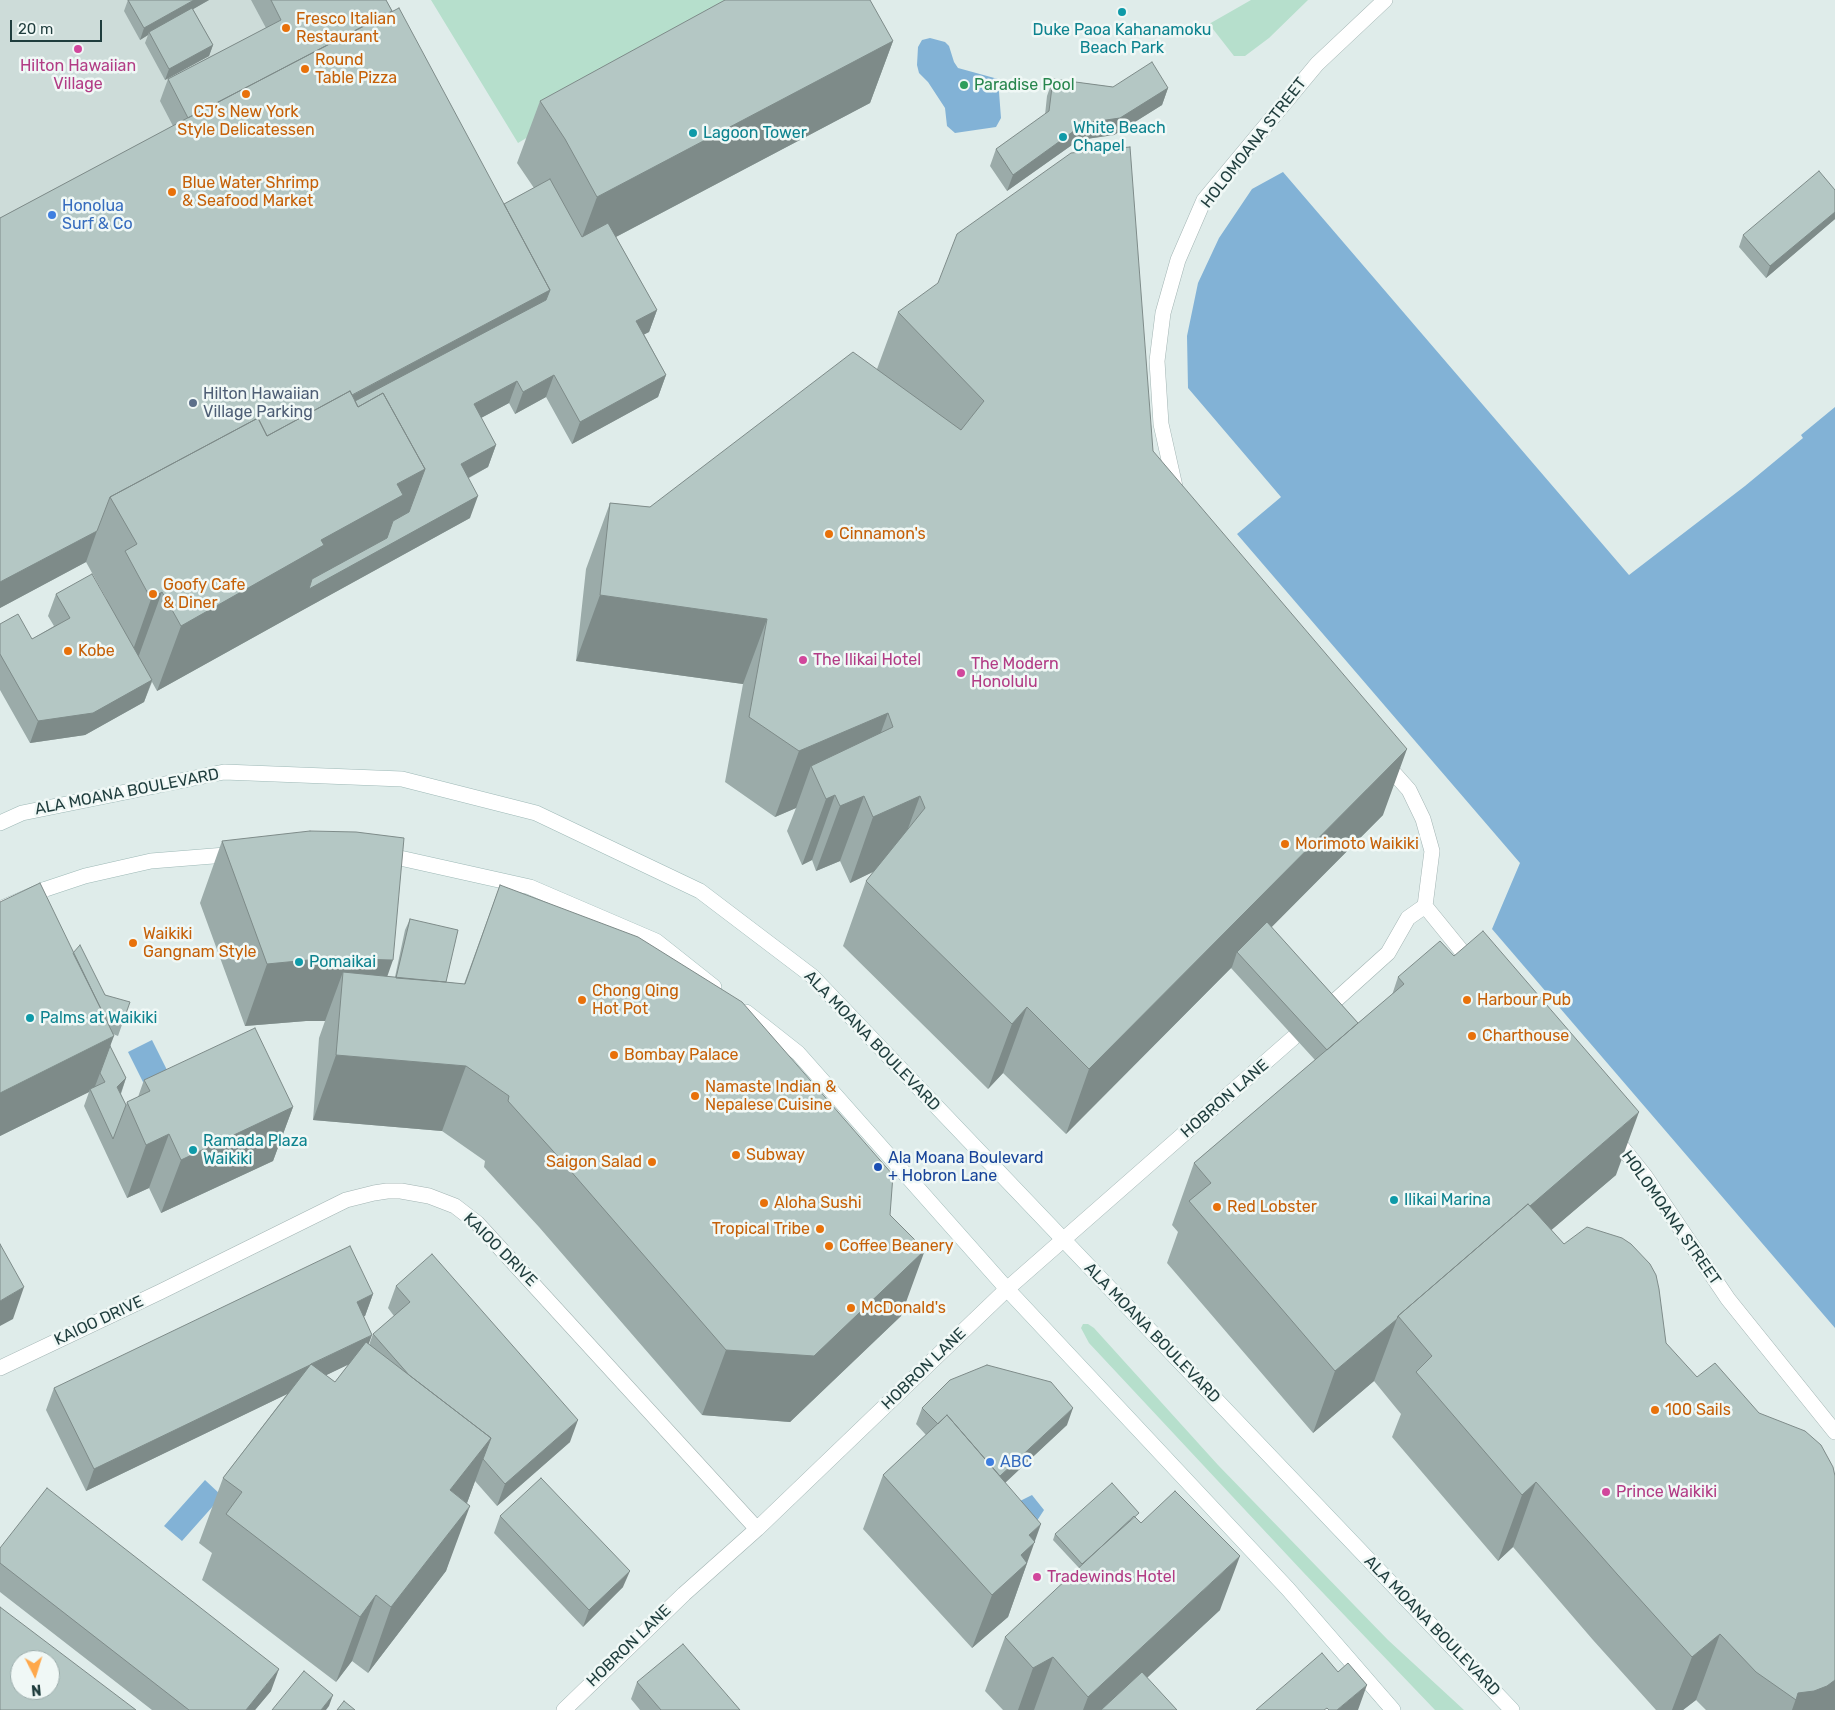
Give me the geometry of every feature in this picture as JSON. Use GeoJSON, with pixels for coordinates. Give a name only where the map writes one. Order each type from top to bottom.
{"type":"FeatureCollection","features":[{"type":"Feature","properties":{"kind":"main road","name":"HOLOMOANA STREET"},"geometry":{"type":"LineString","coordinates":[[1183,504],[1175,488],[1161,424],[1157,361],[1163,312],[1178,260],[1204,200],[1317,64],[1384,0]]}},
{"type":"Feature","properties":{"kind":"main road"},"geometry":{"type":"LineString","coordinates":[[1377,754],[1409,790],[1423,819],[1432,851],[1425,906],[1483,979]]}},
{"type":"Feature","properties":{"kind":"main road","name":"ALA MOANA BOULEVARD"},"geometry":{"type":"LineString","coordinates":[[0,823],[22,813],[224,772],[402,779],[536,813],[700,891],[812,976],[1512,1710]]}},
{"type":"Feature","properties":{"kind":"main road"},"geometry":{"type":"LineString","coordinates":[[366,852],[393,856],[530,887],[656,941],[723,994]]}},
{"type":"Feature","properties":{"kind":"main road"},"geometry":{"type":"LineString","coordinates":[[0,909],[46,888],[85,876],[132,865],[151,861],[250,853]]}},
{"type":"Feature","properties":{"kind":"main road"},"geometry":{"type":"LineString","coordinates":[[1326,1009],[1388,953],[1408,918],[1425,906]]}},
{"type":"Feature","properties":{"kind":"main road"},"geometry":{"type":"LineString","coordinates":[[738,1006],[798,1053],[1007,1289],[1288,1589],[1393,1710]]}},
{"type":"Feature","properties":{"kind":"main road","name":"HOBRON LANE"},"geometry":{"type":"LineString","coordinates":[[564,1710],[684,1594],[757,1529],[1007,1289],[1293,1038]]}},
{"type":"Feature","properties":{"kind":"main road","name":"HOLOMOANA STREET"},"geometry":{"type":"LineString","coordinates":[[1602,1123],[1645,1176],[1728,1299],[1835,1432]]}},
{"type":"Feature","properties":{"kind":"main road","name":"KAIOO DRIVE"},"geometry":{"type":"LineString","coordinates":[[0,1368],[160,1292],[346,1200],[374,1192],[387,1191],[401,1191],[429,1196],[455,1206],[477,1223],[757,1529]]}},
{"type":"Feature","properties":{"kind":"shaded area"},"geometry":{"type":"Polygon","coordinates":[[[0,0],[367,0],[0,244],[0,0]]]}},
{"type":"Feature","properties":{"kind":"green space"},"geometry":{"type":"Polygon","coordinates":[[[431,0],[757,0],[518,143],[431,0]]]}},
{"type":"Feature","properties":{"kind":"green space"},"geometry":{"type":"Polygon","coordinates":[[[1251,0],[1308,0],[1269,38],[1245,56],[1234,56],[1209,24],[1251,0]]]}},
{"type":"Feature","properties":{"kind":"green space"},"geometry":{"type":"Polygon","coordinates":[[[1083,1324],[1088,1324],[1094,1328],[1218,1465],[1388,1640],[1464,1710],[1435,1710],[1089,1343],[1081,1328],[1083,1324]]]}},
{"type":"Feature","properties":{"kind":"water","name":"Paradise Pool"},"geometry":{"type":"Polygon","coordinates":[[[930,38],[945,42],[949,46],[958,68],[998,79],[1001,118],[996,127],[955,133],[947,126],[945,108],[928,82],[919,73],[917,65],[918,47],[922,40],[930,38]]]}},
{"type":"Feature","properties":{"kind":"water"},"geometry":{"type":"Polygon","coordinates":[[[1283,172],[1629,575],[1745,486],[1803,438],[1801,435],[1835,407],[1835,1328],[1492,929],[1520,863],[1237,534],[1281,497],[1188,388],[1187,336],[1198,283],[1219,238],[1252,189],[1283,172]]]}},
{"type":"Feature","properties":{"kind":"water"},"geometry":{"type":"Polygon","coordinates":[[[152,1040],[174,1084],[150,1096],[128,1052],[152,1040]]]}},
{"type":"Feature","properties":{"kind":"water"},"geometry":{"type":"Polygon","coordinates":[[[205,1480],[222,1496],[182,1541],[164,1526],[205,1480]]]}},
{"type":"Feature","properties":{"kind":"water"},"geometry":{"type":"Polygon","coordinates":[[[1032,1495],[1044,1510],[1031,1530],[1010,1506],[1032,1495]]]}},
{"type":"Feature","properties":{"kind":"building"},"geometry":{"type":"Polygon","coordinates":[[[128,0],[194,0],[144,28],[128,0]]]}},
{"type":"Feature","properties":{"kind":"building"},"geometry":{"type":"Polygon","coordinates":[[[271,0],[386,0],[392,11],[188,118],[168,79],[281,20],[271,0]]]}},
{"type":"Feature","properties":{"kind":"building"},"geometry":{"type":"Polygon","coordinates":[[[725,0],[870,0],[893,41],[597,197],[565,139],[540,101],[725,0]]]}},
{"type":"Feature","properties":{"kind":"building"},"geometry":{"type":"Polygon","coordinates":[[[192,8],[213,45],[169,69],[149,32],[192,8]]]}},
{"type":"Feature","properties":{"kind":"building","name":"Hilton Hawaiian Village Parking"},"geometry":{"type":"Polygon","coordinates":[[[399,8],[550,290],[352,395],[350,391],[267,436],[258,418],[110,497],[97,531],[0,582],[0,218],[399,8]]]}},
{"type":"Feature","properties":{"kind":"building","name":"White Beach Chapel"},"geometry":{"type":"Polygon","coordinates":[[[1152,62],[1168,88],[1120,118],[1085,123],[1013,175],[996,149],[1049,111],[1053,79],[1113,87],[1152,62]]]}},
{"type":"Feature","properties":{"kind":"building","name":"The Modern Honolulu"},"geometry":{"type":"Polygon","coordinates":[[[1130,147],[1153,451],[1407,749],[1089,1069],[1027,1007],[1012,1024],[866,881],[925,808],[920,796],[873,817],[864,796],[840,806],[835,795],[826,799],[811,766],[893,727],[888,713],[799,751],[749,717],[767,619],[600,595],[610,503],[650,507],[853,352],[961,430],[984,401],[898,312],[938,283],[957,234],[1071,153],[1130,147]]]}},
{"type":"Feature","properties":{"kind":"building"},"geometry":{"type":"Polygon","coordinates":[[[1819,171],[1835,190],[1835,212],[1770,266],[1743,235],[1819,171]]]}},
{"type":"Feature","properties":{"kind":"building"},"geometry":{"type":"Polygon","coordinates":[[[550,179],[582,237],[608,223],[657,310],[636,321],[666,375],[580,422],[554,375],[523,392],[517,381],[474,404],[496,445],[461,464],[478,496],[309,589],[312,579],[387,538],[393,521],[409,512],[425,469],[383,393],[358,407],[355,401],[546,300],[550,290],[504,204],[550,179]]]}},
{"type":"Feature","properties":{"kind":"building"},"geometry":{"type":"Polygon","coordinates":[[[350,391],[358,407],[383,393],[425,469],[397,484],[403,495],[321,540],[324,545],[181,626],[162,592],[151,599],[125,551],[137,544],[110,497],[258,418],[267,436],[350,391]]]}},
{"type":"Feature","properties":{"kind":"building"},"geometry":{"type":"Polygon","coordinates":[[[92,574],[152,680],[93,713],[38,721],[0,654],[0,624],[18,614],[32,639],[70,618],[56,594],[92,574]]]}},
{"type":"Feature","properties":{"kind":"building"},"geometry":{"type":"Polygon","coordinates":[[[310,831],[356,832],[404,838],[393,960],[329,958],[267,964],[222,841],[310,831]]]}},
{"type":"Feature","properties":{"kind":"building"},"geometry":{"type":"Polygon","coordinates":[[[40,883],[114,1036],[0,1093],[0,902],[40,883]]]}},
{"type":"Feature","properties":{"kind":"building"},"geometry":{"type":"Polygon","coordinates":[[[500,885],[638,937],[742,1002],[893,1175],[890,1215],[925,1250],[814,1356],[726,1350],[508,1101],[509,1096],[466,1066],[336,1055],[343,972],[465,984],[500,885]]]}},
{"type":"Feature","properties":{"kind":"building"},"geometry":{"type":"Polygon","coordinates":[[[410,919],[458,930],[446,982],[396,978],[410,919]]]}},
{"type":"Feature","properties":{"kind":"building"},"geometry":{"type":"Polygon","coordinates":[[[1267,922],[1358,1023],[1327,1050],[1237,952],[1267,922]]]}},
{"type":"Feature","properties":{"kind":"building","name":"Ilikai Marina"},"geometry":{"type":"Polygon","coordinates":[[[1483,931],[1639,1112],[1530,1206],[1528,1204],[1335,1371],[1189,1201],[1211,1183],[1194,1163],[1404,984],[1398,977],[1440,941],[1454,956],[1483,931]]]}},
{"type":"Feature","properties":{"kind":"building"},"geometry":{"type":"Polygon","coordinates":[[[80,945],[105,995],[130,1002],[124,1019],[103,1013],[73,953],[80,945]]]}},
{"type":"Feature","properties":{"kind":"building"},"geometry":{"type":"Polygon","coordinates":[[[255,1028],[293,1107],[181,1160],[169,1134],[146,1145],[127,1102],[150,1091],[144,1080],[255,1028]]]}},
{"type":"Feature","properties":{"kind":"building"},"geometry":{"type":"Polygon","coordinates":[[[110,1046],[126,1078],[117,1087],[126,1105],[113,1139],[90,1089],[105,1082],[100,1073],[110,1046]]]}},
{"type":"Feature","properties":{"kind":"building","name":"Prince Waikiki"},"geometry":{"type":"Polygon","coordinates":[[[1528,1204],[1564,1244],[1587,1227],[1622,1238],[1631,1244],[1650,1264],[1656,1275],[1666,1343],[1697,1377],[1715,1363],[1759,1413],[1805,1431],[1821,1445],[1833,1467],[1835,1476],[1835,1680],[1827,1686],[1814,1691],[1798,1693],[1796,1700],[1756,1672],[1720,1634],[1692,1657],[1536,1482],[1522,1495],[1416,1372],[1432,1356],[1398,1316],[1528,1204]]]}},
{"type":"Feature","properties":{"kind":"building"},"geometry":{"type":"Polygon","coordinates":[[[0,1244],[24,1287],[0,1301],[0,1244]]]}},
{"type":"Feature","properties":{"kind":"building"},"geometry":{"type":"Polygon","coordinates":[[[350,1246],[373,1294],[357,1302],[372,1335],[94,1469],[54,1388],[350,1246]]]}},
{"type":"Feature","properties":{"kind":"building"},"geometry":{"type":"Polygon","coordinates":[[[432,1254],[578,1420],[505,1484],[483,1459],[491,1438],[409,1375],[373,1334],[410,1302],[396,1286],[432,1254]]]}},
{"type":"Feature","properties":{"kind":"building"},"geometry":{"type":"Polygon","coordinates":[[[366,1342],[491,1438],[450,1490],[470,1506],[391,1607],[376,1595],[360,1617],[226,1514],[242,1492],[223,1478],[311,1364],[335,1382],[366,1342]]]}},
{"type":"Feature","properties":{"kind":"building","name":"ABC"},"geometry":{"type":"Polygon","coordinates":[[[987,1365],[1051,1382],[1073,1408],[1000,1476],[947,1415],[938,1424],[922,1408],[950,1380],[987,1365]]]}},
{"type":"Feature","properties":{"kind":"building"},"geometry":{"type":"Polygon","coordinates":[[[947,1415],[1041,1524],[1029,1535],[1035,1542],[1021,1555],[1027,1563],[992,1595],[883,1475],[947,1415]]]}},
{"type":"Feature","properties":{"kind":"building"},"geometry":{"type":"Polygon","coordinates":[[[541,1478],[630,1571],[589,1610],[500,1516],[541,1478]]]}},
{"type":"Feature","properties":{"kind":"building"},"geometry":{"type":"Polygon","coordinates":[[[1112,1483],[1139,1513],[1082,1564],[1055,1534],[1112,1483]]]}},
{"type":"Feature","properties":{"kind":"building"},"geometry":{"type":"Polygon","coordinates":[[[47,1488],[279,1669],[246,1710],[189,1710],[0,1563],[0,1548],[47,1488]]]}},
{"type":"Feature","properties":{"kind":"building"},"geometry":{"type":"Polygon","coordinates":[[[1175,1491],[1240,1556],[1088,1697],[1053,1657],[1033,1668],[1005,1637],[1134,1516],[1141,1523],[1175,1491]]]}},
{"type":"Feature","properties":{"kind":"building"},"geometry":{"type":"Polygon","coordinates":[[[0,1607],[57,1650],[10,1650],[10,1700],[60,1700],[60,1652],[136,1710],[0,1710],[0,1607]]]}},
{"type":"Feature","properties":{"kind":"building"},"geometry":{"type":"Polygon","coordinates":[[[683,1644],[740,1710],[661,1710],[637,1682],[683,1644]]]}},
{"type":"Feature","properties":{"kind":"building"},"geometry":{"type":"Polygon","coordinates":[[[1322,1653],[1338,1672],[1348,1663],[1367,1685],[1337,1710],[1329,1710],[1327,1708],[1324,1710],[1256,1710],[1322,1653]]]}},
{"type":"Feature","properties":{"kind":"building"},"geometry":{"type":"Polygon","coordinates":[[[304,1671],[333,1695],[321,1710],[272,1710],[304,1671]]]}},
{"type":"Feature","properties":{"kind":"building"},"geometry":{"type":"Polygon","coordinates":[[[1142,1672],[1177,1710],[1101,1710],[1142,1672]]]}},
{"type":"Feature","properties":{"kind":"building"},"geometry":{"type":"Polygon","coordinates":[[[344,1701],[355,1710],[337,1710],[344,1701]]]}},
{"type":"Feature","properties":{"kind":"place","name":"Duke Paoa Kahanamoku Beach Park"},"geometry":{"type":"Point","coordinates":[1122,12]}},
{"type":"Feature","properties":{"kind":"place","name":"Fresco Italian Restaurant"},"geometry":{"type":"Point","coordinates":[286,28]}},
{"type":"Feature","properties":{"kind":"place","name":"Hilton Hawaiian Village"},"geometry":{"type":"Point","coordinates":[78,49]}},
{"type":"Feature","properties":{"kind":"place","name":"Round Table Pizza"},"geometry":{"type":"Point","coordinates":[305,69]}},
{"type":"Feature","properties":{"kind":"place","name":"Paradise Pool"},"geometry":{"type":"Point","coordinates":[964,85]}},
{"type":"Feature","properties":{"kind":"place","name":"CJ’s New York Style Delicatessen"},"geometry":{"type":"Point","coordinates":[246,94]}},
{"type":"Feature","properties":{"kind":"place","name":"Lagoon Tower"},"geometry":{"type":"Point","coordinates":[693,133]}},
{"type":"Feature","properties":{"kind":"place","name":"White Beach Chapel"},"geometry":{"type":"Point","coordinates":[1063,137]}},
{"type":"Feature","properties":{"kind":"place","name":"Blue Water Shrimp & Seafood Market"},"geometry":{"type":"Point","coordinates":[172,192]}},
{"type":"Feature","properties":{"kind":"place","name":"Honolua Surf & Co"},"geometry":{"type":"Point","coordinates":[52,215]}},
{"type":"Feature","properties":{"kind":"place","name":"Hilton Hawaiian Village Parking"},"geometry":{"type":"Point","coordinates":[193,403]}},
{"type":"Feature","properties":{"kind":"place","name":"Cinnamon's"},"geometry":{"type":"Point","coordinates":[829,534]}},
{"type":"Feature","properties":{"kind":"place","name":"Goofy Cafe & Diner"},"geometry":{"type":"Point","coordinates":[153,594]}},
{"type":"Feature","properties":{"kind":"place","name":"Kobe"},"geometry":{"type":"Point","coordinates":[68,651]}},
{"type":"Feature","properties":{"kind":"place","name":"The Ilikai Hotel"},"geometry":{"type":"Point","coordinates":[803,660]}},
{"type":"Feature","properties":{"kind":"place","name":"The Modern Honolulu"},"geometry":{"type":"Point","coordinates":[961,673]}},
{"type":"Feature","properties":{"kind":"place","name":"Morimoto Waikiki"},"geometry":{"type":"Point","coordinates":[1285,844]}},
{"type":"Feature","properties":{"kind":"place","name":"Waikiki Gangnam Style"},"geometry":{"type":"Point","coordinates":[133,943]}},
{"type":"Feature","properties":{"kind":"place","name":"Pomaikai"},"geometry":{"type":"Point","coordinates":[299,962]}},
{"type":"Feature","properties":{"kind":"place","name":"Chong Qing Hot Pot"},"geometry":{"type":"Point","coordinates":[582,1000]}},
{"type":"Feature","properties":{"kind":"place","name":"Harbour Pub"},"geometry":{"type":"Point","coordinates":[1467,1000]}},
{"type":"Feature","properties":{"kind":"place","name":"Palms at Waikiki"},"geometry":{"type":"Point","coordinates":[30,1018]}},
{"type":"Feature","properties":{"kind":"place","name":"Charthouse"},"geometry":{"type":"Point","coordinates":[1472,1036]}},
{"type":"Feature","properties":{"kind":"place","name":"Bombay Palace"},"geometry":{"type":"Point","coordinates":[614,1055]}},
{"type":"Feature","properties":{"kind":"place","name":"Namaste Indian & Nepalese Cuisine"},"geometry":{"type":"Point","coordinates":[695,1096]}},
{"type":"Feature","properties":{"kind":"place","name":"Ramada Plaza Waikiki"},"geometry":{"type":"Point","coordinates":[193,1150]}},
{"type":"Feature","properties":{"kind":"place","name":"Subway"},"geometry":{"type":"Point","coordinates":[736,1155]}},
{"type":"Feature","properties":{"kind":"place","name":"Saigon Salad"},"geometry":{"type":"Point","coordinates":[652,1162]}},
{"type":"Feature","properties":{"kind":"place","name":"Ala Moana Boulevard + Hobron Lane"},"geometry":{"type":"Point","coordinates":[878,1167]}},
{"type":"Feature","properties":{"kind":"place","name":"Ilikai Marina"},"geometry":{"type":"Point","coordinates":[1394,1200]}},
{"type":"Feature","properties":{"kind":"place","name":"Aloha Sushi"},"geometry":{"type":"Point","coordinates":[764,1203]}},
{"type":"Feature","properties":{"kind":"place","name":"Red Lobster"},"geometry":{"type":"Point","coordinates":[1217,1207]}},
{"type":"Feature","properties":{"kind":"place","name":"Tropical Tribe"},"geometry":{"type":"Point","coordinates":[820,1229]}},
{"type":"Feature","properties":{"kind":"place","name":"Coffee Beanery"},"geometry":{"type":"Point","coordinates":[829,1246]}},
{"type":"Feature","properties":{"kind":"place","name":"McDonald's"},"geometry":{"type":"Point","coordinates":[851,1308]}},
{"type":"Feature","properties":{"kind":"place","name":"100 Sails"},"geometry":{"type":"Point","coordinates":[1655,1410]}},
{"type":"Feature","properties":{"kind":"place","name":"ABC"},"geometry":{"type":"Point","coordinates":[990,1462]}},
{"type":"Feature","properties":{"kind":"place","name":"Prince Waikiki"},"geometry":{"type":"Point","coordinates":[1606,1492]}},
{"type":"Feature","properties":{"kind":"place","name":"Tradewinds Hotel"},"geometry":{"type":"Point","coordinates":[1037,1577]}}]}
